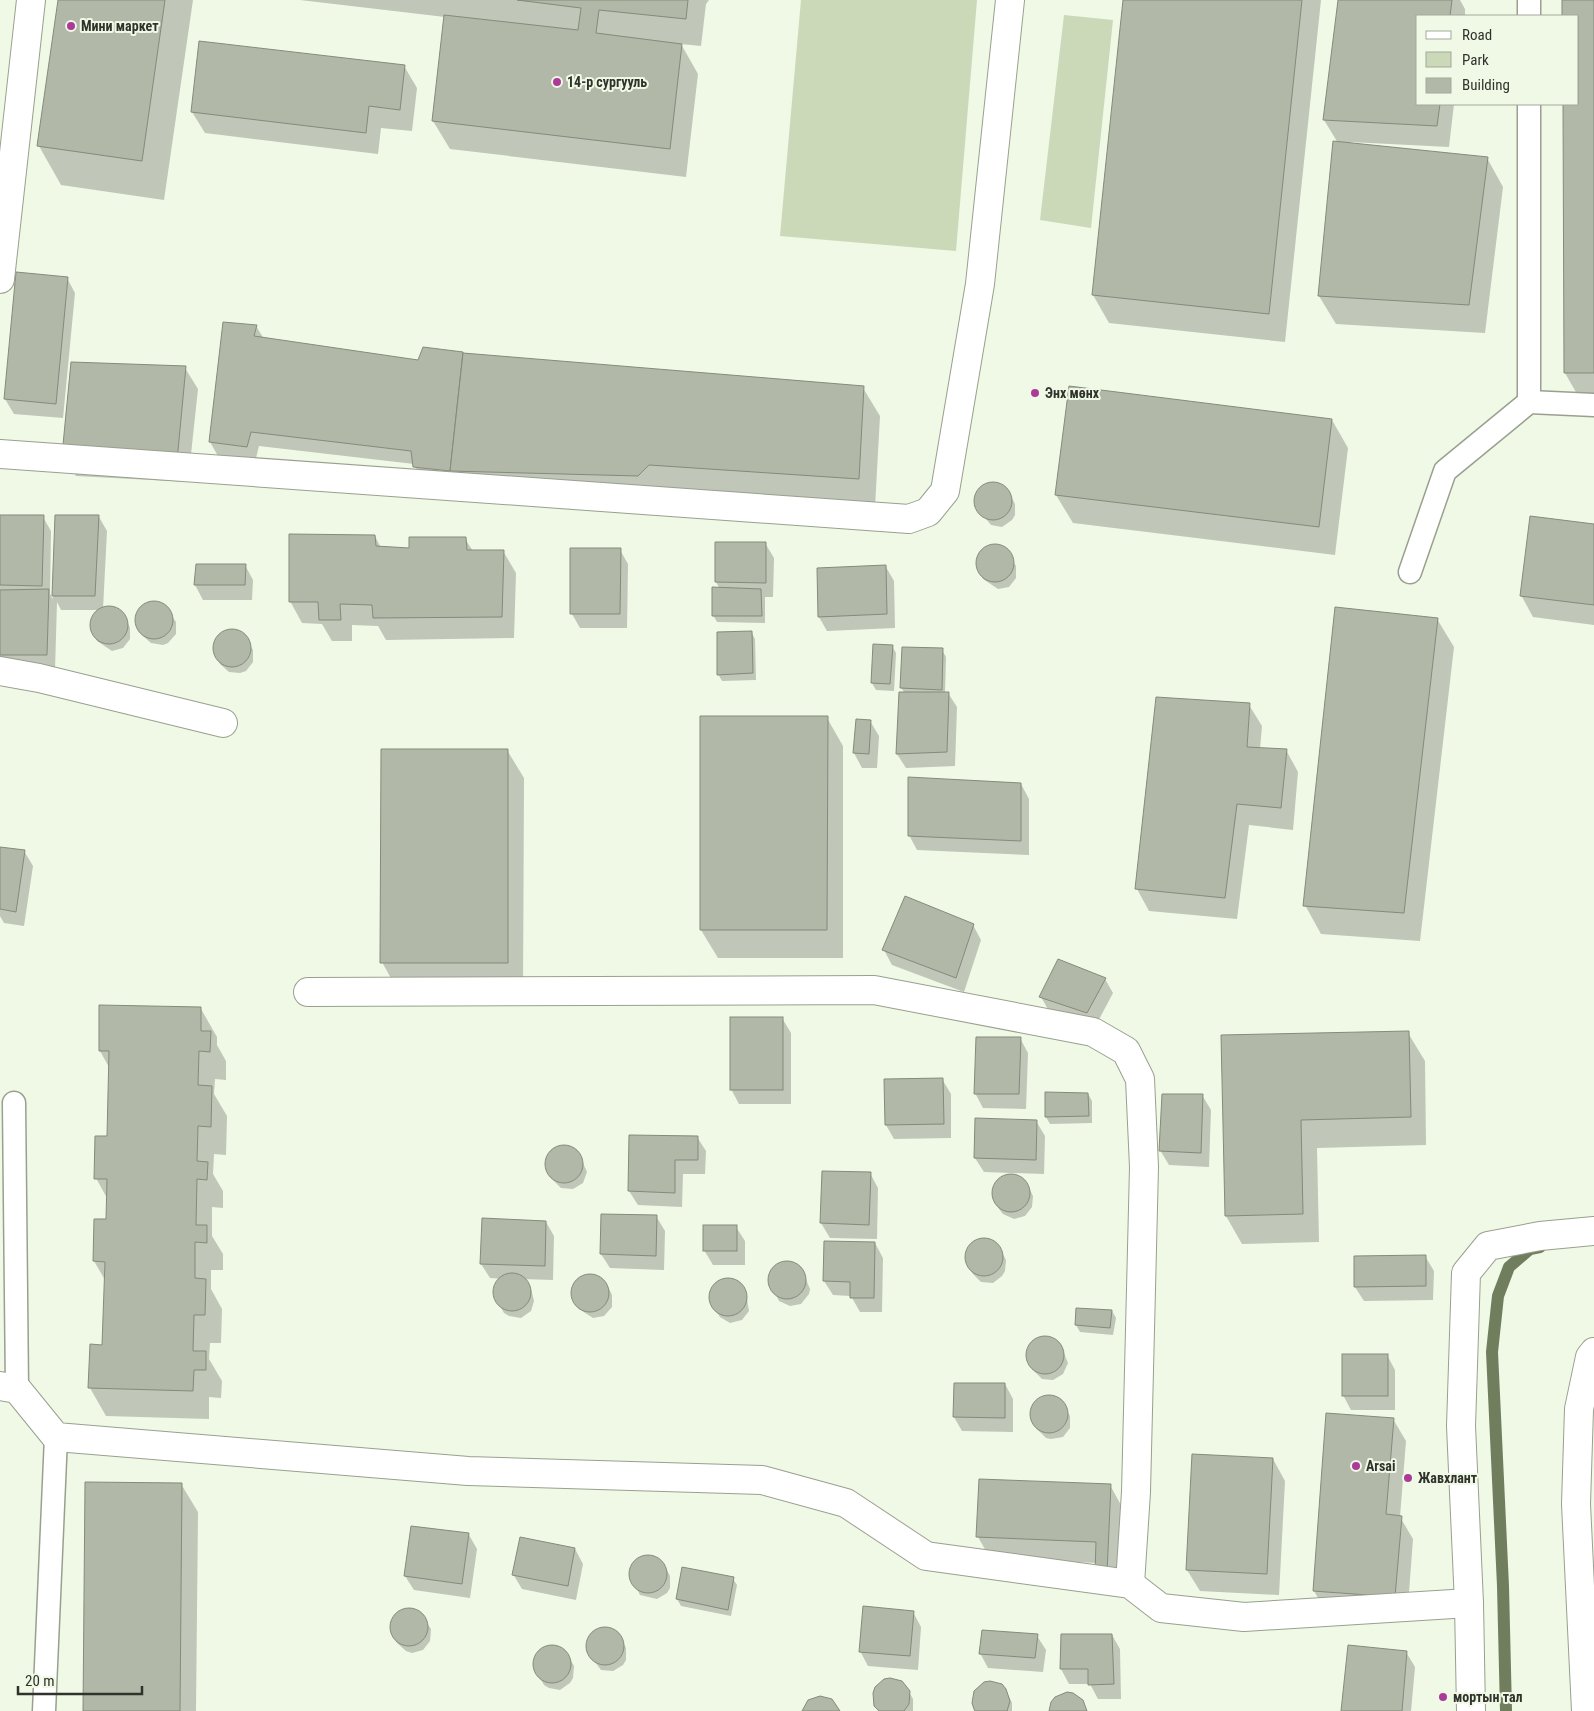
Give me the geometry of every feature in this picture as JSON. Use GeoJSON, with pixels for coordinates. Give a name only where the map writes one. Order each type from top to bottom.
{"type":"FeatureCollection","features":[{"type":"Feature","properties":{"kind":"street"},"geometry":{"type":"LineString","coordinates":[[0,279],[31,0]]}},
{"type":"Feature","properties":{"kind":"street"},"geometry":{"type":"LineString","coordinates":[[0,454],[909,519],[928,512],[945,491],[980,284],[1010,0]]}},
{"type":"Feature","properties":{"kind":"street"},"geometry":{"type":"LineString","coordinates":[[0,671],[39,678],[223,723]]}},
{"type":"Feature","properties":{"kind":"street"},"geometry":{"type":"LineString","coordinates":[[308,992],[874,990],[1092,1032],[1126,1051],[1140,1079],[1144,1167],[1136,1492],[1130,1584]]}},
{"type":"Feature","properties":{"kind":"street"},"geometry":{"type":"LineString","coordinates":[[1471,1711],[1469,1604],[1461,1426],[1466,1273],[1488,1246],[1540,1236],[1594,1231]]}},
{"type":"Feature","properties":{"kind":"street"},"geometry":{"type":"LineString","coordinates":[[1586,1711],[1577,1485],[1579,1409],[1590,1357],[1594,1352]]}},
{"type":"Feature","properties":{"kind":"street"},"geometry":{"type":"LineString","coordinates":[[9,1387],[56,1438],[468,1471],[762,1480],[846,1503],[926,1556],[1130,1584],[1161,1608],[1244,1617],[1469,1604]]}},
{"type":"Feature","properties":{"kind":"lane"},"geometry":{"type":"LineString","coordinates":[[1529,0],[1529,15]]}},
{"type":"Feature","properties":{"kind":"lane"},"geometry":{"type":"LineString","coordinates":[[1529,105],[1529,402]]}},
{"type":"Feature","properties":{"kind":"lane"},"geometry":{"type":"LineString","coordinates":[[1410,572],[1445,471],[1529,402],[1594,405]]}},
{"type":"Feature","properties":{"kind":"lane"},"geometry":{"type":"LineString","coordinates":[[9,1387],[14,1103]]}},
{"type":"Feature","properties":{"kind":"lane"},"geometry":{"type":"LineString","coordinates":[[44,1711],[56,1438]]}},
{"type":"Feature","properties":{"kind":"green space"},"geometry":{"type":"Polygon","coordinates":[[[801,0],[977,0],[956,251],[780,236],[801,0]]]}},
{"type":"Feature","properties":{"kind":"green space"},"geometry":{"type":"Polygon","coordinates":[[[1064,15],[1113,20],[1091,228],[1040,220],[1064,15]]]}},
{"type":"Feature","properties":{"kind":"building"},"geometry":{"type":"Polygon","coordinates":[[[58,0],[165,0],[142,161],[37,146],[58,0]]]}},
{"type":"Feature","properties":{"kind":"building","name":"14-р сургууль"},"geometry":{"type":"Polygon","coordinates":[[[517,0],[688,0],[686,19],[599,10],[596,33],[682,44],[670,149],[432,121],[444,15],[578,30],[581,8],[517,0]]]}},
{"type":"Feature","properties":{"kind":"building"},"geometry":{"type":"Polygon","coordinates":[[[1123,0],[1302,0],[1269,314],[1092,295],[1123,0]]]}},
{"type":"Feature","properties":{"kind":"building"},"geometry":{"type":"Polygon","coordinates":[[[1338,0],[1452,0],[1450,15],[1416,15],[1416,105],[1440,105],[1437,126],[1323,120],[1338,0]]]}},
{"type":"Feature","properties":{"kind":"building"},"geometry":{"type":"Polygon","coordinates":[[[1562,0],[1594,0],[1594,373],[1564,373],[1563,105],[1579,105],[1579,15],[1562,15],[1562,0]]]}},
{"type":"Feature","properties":{"kind":"building"},"geometry":{"type":"Polygon","coordinates":[[[199,41],[405,65],[400,110],[369,106],[366,133],[191,112],[199,41]]]}},
{"type":"Feature","properties":{"kind":"building"},"geometry":{"type":"Polygon","coordinates":[[[1333,141],[1488,157],[1469,305],[1318,296],[1333,141]]]}},
{"type":"Feature","properties":{"kind":"building"},"geometry":{"type":"Polygon","coordinates":[[[16,272],[68,277],[56,404],[4,399],[16,272]]]}},
{"type":"Feature","properties":{"kind":"building"},"geometry":{"type":"Polygon","coordinates":[[[223,322],[257,325],[254,336],[418,360],[423,347],[463,352],[450,471],[413,467],[411,451],[251,432],[247,447],[209,442],[223,322]]]}},
{"type":"Feature","properties":{"kind":"building"},"geometry":{"type":"Polygon","coordinates":[[[463,353],[864,386],[859,479],[649,465],[638,476],[450,471],[463,353]]]}},
{"type":"Feature","properties":{"kind":"building"},"geometry":{"type":"Polygon","coordinates":[[[71,362],[186,366],[177,461],[62,455],[71,362]]]}},
{"type":"Feature","properties":{"kind":"building"},"geometry":{"type":"Polygon","coordinates":[[[1069,386],[1332,419],[1319,527],[1055,495],[1069,386]]]}},
{"type":"Feature","properties":{"kind":"building"},"geometry":{"type":"Polygon","coordinates":[[[993,482],[1000,483],[1006,488],[1011,494],[1011,508],[1006,514],[1000,519],[993,520],[986,519],[980,514],[975,508],[974,501],[975,494],[980,488],[986,483],[993,482]]]}},
{"type":"Feature","properties":{"kind":"building"},"geometry":{"type":"Polygon","coordinates":[[[0,515],[44,515],[42,586],[0,585],[0,515]]]}},
{"type":"Feature","properties":{"kind":"building"},"geometry":{"type":"Polygon","coordinates":[[[55,515],[99,515],[95,596],[52,596],[55,515]]]}},
{"type":"Feature","properties":{"kind":"building"},"geometry":{"type":"Polygon","coordinates":[[[1530,516],[1594,524],[1594,605],[1520,596],[1530,516]]]}},
{"type":"Feature","properties":{"kind":"building"},"geometry":{"type":"Polygon","coordinates":[[[289,534],[375,535],[376,546],[409,548],[409,537],[466,537],[467,550],[504,550],[502,617],[373,618],[372,605],[340,604],[341,620],[319,620],[318,602],[289,602],[289,534]]]}},
{"type":"Feature","properties":{"kind":"building"},"geometry":{"type":"Polygon","coordinates":[[[715,542],[766,542],[766,583],[715,582],[715,542]]]}},
{"type":"Feature","properties":{"kind":"building"},"geometry":{"type":"Polygon","coordinates":[[[995,544],[1002,545],[1008,550],[1013,556],[1013,570],[1008,576],[1002,581],[995,582],[988,581],[982,576],[977,570],[976,563],[977,556],[982,550],[988,545],[995,544]]]}},
{"type":"Feature","properties":{"kind":"building"},"geometry":{"type":"Polygon","coordinates":[[[570,548],[621,548],[620,614],[570,614],[570,548]]]}},
{"type":"Feature","properties":{"kind":"building"},"geometry":{"type":"Polygon","coordinates":[[[196,564],[246,564],[245,585],[194,585],[196,564]]]}},
{"type":"Feature","properties":{"kind":"building"},"geometry":{"type":"Polygon","coordinates":[[[886,565],[887,614],[818,617],[817,568],[886,565]]]}},
{"type":"Feature","properties":{"kind":"building"},"geometry":{"type":"Polygon","coordinates":[[[712,587],[761,589],[762,616],[712,616],[712,587]]]}},
{"type":"Feature","properties":{"kind":"building"},"geometry":{"type":"Polygon","coordinates":[[[49,589],[47,655],[0,655],[0,590],[49,589]]]}},
{"type":"Feature","properties":{"kind":"building"},"geometry":{"type":"Polygon","coordinates":[[[154,601],[161,602],[167,607],[172,613],[172,627],[167,633],[161,638],[154,639],[147,638],[141,633],[136,627],[135,620],[136,613],[141,607],[147,602],[154,601]]]}},
{"type":"Feature","properties":{"kind":"building"},"geometry":{"type":"Polygon","coordinates":[[[109,606],[116,607],[122,612],[127,618],[127,632],[122,638],[116,643],[109,644],[102,643],[96,638],[91,632],[90,625],[91,618],[96,612],[102,607],[109,606]]]}},
{"type":"Feature","properties":{"kind":"building"},"geometry":{"type":"Polygon","coordinates":[[[1335,607],[1438,618],[1404,913],[1303,906],[1335,607]]]}},
{"type":"Feature","properties":{"kind":"building"},"geometry":{"type":"Polygon","coordinates":[[[232,629],[239,630],[245,635],[250,641],[250,655],[245,661],[239,666],[232,667],[225,666],[219,661],[214,655],[213,648],[214,641],[219,635],[225,630],[232,629]]]}},
{"type":"Feature","properties":{"kind":"building"},"geometry":{"type":"Polygon","coordinates":[[[752,631],[753,673],[717,675],[717,632],[752,631]]]}},
{"type":"Feature","properties":{"kind":"building"},"geometry":{"type":"Polygon","coordinates":[[[873,644],[893,645],[890,684],[871,683],[873,644]]]}},
{"type":"Feature","properties":{"kind":"building"},"geometry":{"type":"Polygon","coordinates":[[[902,647],[943,648],[942,690],[900,688],[902,647]]]}},
{"type":"Feature","properties":{"kind":"building"},"geometry":{"type":"Polygon","coordinates":[[[899,692],[949,692],[947,752],[896,754],[899,692]]]}},
{"type":"Feature","properties":{"kind":"building"},"geometry":{"type":"Polygon","coordinates":[[[1156,697],[1250,703],[1247,747],[1287,749],[1281,808],[1237,804],[1225,898],[1135,889],[1156,697]]]}},
{"type":"Feature","properties":{"kind":"building"},"geometry":{"type":"Polygon","coordinates":[[[700,716],[828,716],[827,930],[700,930],[700,716]]]}},
{"type":"Feature","properties":{"kind":"building"},"geometry":{"type":"Polygon","coordinates":[[[856,719],[871,720],[869,754],[853,753],[856,719]]]}},
{"type":"Feature","properties":{"kind":"building"},"geometry":{"type":"Polygon","coordinates":[[[381,749],[508,749],[508,963],[380,963],[381,749]]]}},
{"type":"Feature","properties":{"kind":"building"},"geometry":{"type":"Polygon","coordinates":[[[908,777],[1021,783],[1021,841],[908,836],[908,777]]]}},
{"type":"Feature","properties":{"kind":"building"},"geometry":{"type":"Polygon","coordinates":[[[0,847],[25,850],[16,912],[0,909],[0,847]]]}},
{"type":"Feature","properties":{"kind":"building"},"geometry":{"type":"Polygon","coordinates":[[[905,896],[974,924],[956,978],[882,950],[905,896]]]}},
{"type":"Feature","properties":{"kind":"building"},"geometry":{"type":"Polygon","coordinates":[[[1058,959],[1106,978],[1087,1013],[1039,997],[1058,959]]]}},
{"type":"Feature","properties":{"kind":"building"},"geometry":{"type":"Polygon","coordinates":[[[99,1005],[201,1007],[201,1031],[211,1031],[210,1052],[199,1051],[198,1085],[212,1086],[211,1127],[198,1126],[197,1161],[208,1162],[207,1180],[197,1179],[196,1225],[207,1225],[207,1243],[195,1242],[195,1278],[206,1279],[205,1315],[194,1315],[193,1351],[206,1351],[206,1370],[194,1370],[193,1391],[88,1388],[90,1344],[102,1345],[105,1262],[93,1261],[94,1219],[106,1219],[107,1179],[94,1179],[95,1136],[107,1136],[109,1051],[99,1051],[99,1005]]]}},
{"type":"Feature","properties":{"kind":"building"},"geometry":{"type":"Polygon","coordinates":[[[730,1017],[783,1017],[783,1090],[730,1090],[730,1017]]]}},
{"type":"Feature","properties":{"kind":"building"},"geometry":{"type":"Polygon","coordinates":[[[1409,1031],[1411,1117],[1301,1120],[1303,1214],[1225,1216],[1221,1035],[1409,1031]]]}},
{"type":"Feature","properties":{"kind":"building"},"geometry":{"type":"Polygon","coordinates":[[[976,1037],[1021,1037],[1019,1094],[974,1094],[976,1037]]]}},
{"type":"Feature","properties":{"kind":"building"},"geometry":{"type":"Polygon","coordinates":[[[943,1078],[944,1124],[885,1125],[884,1079],[943,1078]]]}},
{"type":"Feature","properties":{"kind":"building"},"geometry":{"type":"Polygon","coordinates":[[[1045,1092],[1088,1093],[1089,1116],[1045,1117],[1045,1092]]]}},
{"type":"Feature","properties":{"kind":"building"},"geometry":{"type":"Polygon","coordinates":[[[1162,1094],[1203,1094],[1201,1153],[1159,1151],[1162,1094]]]}},
{"type":"Feature","properties":{"kind":"building"},"geometry":{"type":"Polygon","coordinates":[[[975,1118],[1037,1120],[1036,1160],[974,1158],[975,1118]]]}},
{"type":"Feature","properties":{"kind":"building"},"geometry":{"type":"Polygon","coordinates":[[[629,1135],[698,1136],[698,1160],[675,1160],[675,1193],[628,1191],[629,1135]]]}},
{"type":"Feature","properties":{"kind":"building"},"geometry":{"type":"Polygon","coordinates":[[[564,1145],[571,1146],[577,1151],[582,1157],[582,1171],[577,1177],[571,1182],[564,1183],[557,1182],[551,1177],[546,1171],[545,1164],[546,1157],[551,1151],[557,1146],[564,1145]]]}},
{"type":"Feature","properties":{"kind":"building"},"geometry":{"type":"Polygon","coordinates":[[[822,1171],[871,1172],[869,1225],[820,1223],[822,1171]]]}},
{"type":"Feature","properties":{"kind":"building"},"geometry":{"type":"Polygon","coordinates":[[[1011,1174],[1018,1175],[1024,1180],[1029,1186],[1029,1200],[1024,1206],[1018,1211],[1011,1212],[1004,1211],[998,1206],[993,1200],[992,1193],[993,1186],[998,1180],[1004,1175],[1011,1174]]]}},
{"type":"Feature","properties":{"kind":"building"},"geometry":{"type":"Polygon","coordinates":[[[601,1214],[657,1215],[656,1256],[600,1254],[601,1214]]]}},
{"type":"Feature","properties":{"kind":"building"},"geometry":{"type":"Polygon","coordinates":[[[482,1218],[546,1221],[545,1266],[480,1264],[482,1218]]]}},
{"type":"Feature","properties":{"kind":"building"},"geometry":{"type":"Polygon","coordinates":[[[703,1225],[737,1225],[737,1251],[703,1251],[703,1225]]]}},
{"type":"Feature","properties":{"kind":"building"},"geometry":{"type":"Polygon","coordinates":[[[984,1238],[991,1239],[997,1244],[1002,1250],[1002,1264],[997,1270],[991,1275],[984,1276],[977,1275],[971,1270],[966,1264],[965,1257],[966,1250],[971,1244],[977,1239],[984,1238]]]}},
{"type":"Feature","properties":{"kind":"building"},"geometry":{"type":"Polygon","coordinates":[[[824,1241],[875,1242],[874,1298],[850,1298],[850,1282],[823,1281],[824,1241]]]}},
{"type":"Feature","properties":{"kind":"building"},"geometry":{"type":"Polygon","coordinates":[[[1426,1255],[1426,1286],[1354,1287],[1354,1256],[1426,1255]]]}},
{"type":"Feature","properties":{"kind":"building"},"geometry":{"type":"Polygon","coordinates":[[[787,1261],[794,1262],[800,1267],[805,1273],[805,1287],[800,1293],[794,1298],[787,1299],[780,1298],[774,1293],[769,1287],[768,1280],[769,1273],[774,1267],[780,1262],[787,1261]]]}},
{"type":"Feature","properties":{"kind":"building"},"geometry":{"type":"Polygon","coordinates":[[[512,1273],[525,1279],[531,1292],[525,1305],[512,1311],[499,1305],[493,1292],[499,1279],[512,1273]]]}},
{"type":"Feature","properties":{"kind":"building"},"geometry":{"type":"Polygon","coordinates":[[[590,1274],[597,1275],[603,1280],[608,1286],[608,1300],[603,1306],[597,1311],[590,1312],[583,1311],[577,1306],[572,1300],[571,1293],[572,1286],[577,1280],[583,1275],[590,1274]]]}},
{"type":"Feature","properties":{"kind":"building"},"geometry":{"type":"Polygon","coordinates":[[[728,1278],[735,1279],[741,1284],[746,1290],[746,1304],[741,1310],[735,1315],[728,1316],[721,1315],[715,1310],[710,1304],[709,1297],[710,1290],[715,1284],[721,1279],[728,1278]]]}},
{"type":"Feature","properties":{"kind":"building"},"geometry":{"type":"Polygon","coordinates":[[[1076,1308],[1112,1310],[1110,1328],[1075,1325],[1076,1308]]]}},
{"type":"Feature","properties":{"kind":"building"},"geometry":{"type":"Polygon","coordinates":[[[1045,1336],[1052,1337],[1058,1342],[1063,1348],[1063,1362],[1058,1368],[1052,1373],[1045,1374],[1038,1373],[1032,1368],[1027,1362],[1026,1355],[1027,1348],[1032,1342],[1038,1337],[1045,1336]]]}},
{"type":"Feature","properties":{"kind":"building"},"geometry":{"type":"Polygon","coordinates":[[[1342,1354],[1388,1354],[1388,1396],[1342,1396],[1342,1354]]]}},
{"type":"Feature","properties":{"kind":"building"},"geometry":{"type":"Polygon","coordinates":[[[954,1383],[1005,1383],[1005,1418],[953,1417],[954,1383]]]}},
{"type":"Feature","properties":{"kind":"building"},"geometry":{"type":"Polygon","coordinates":[[[1049,1395],[1056,1396],[1062,1401],[1067,1407],[1067,1421],[1062,1427],[1056,1432],[1049,1433],[1042,1432],[1036,1427],[1031,1421],[1030,1414],[1031,1407],[1036,1401],[1042,1396],[1049,1395]]]}},
{"type":"Feature","properties":{"kind":"building","name":"Arsai"},"geometry":{"type":"Polygon","coordinates":[[[1326,1413],[1394,1418],[1386,1514],[1402,1516],[1395,1597],[1313,1591],[1326,1413]]]}},
{"type":"Feature","properties":{"kind":"building"},"geometry":{"type":"Polygon","coordinates":[[[1192,1454],[1273,1458],[1267,1574],[1186,1570],[1192,1454]]]}},
{"type":"Feature","properties":{"kind":"building"},"geometry":{"type":"Polygon","coordinates":[[[979,1479],[1111,1484],[1107,1573],[1095,1572],[1096,1542],[976,1537],[979,1479]]]}},
{"type":"Feature","properties":{"kind":"building"},"geometry":{"type":"Polygon","coordinates":[[[85,1482],[182,1483],[180,1711],[83,1711],[85,1482]]]}},
{"type":"Feature","properties":{"kind":"building"},"geometry":{"type":"Polygon","coordinates":[[[411,1526],[469,1533],[462,1584],[404,1576],[411,1526]]]}},
{"type":"Feature","properties":{"kind":"building"},"geometry":{"type":"Polygon","coordinates":[[[520,1537],[575,1548],[568,1586],[512,1575],[520,1537]]]}},
{"type":"Feature","properties":{"kind":"building"},"geometry":{"type":"Polygon","coordinates":[[[648,1555],[661,1561],[667,1574],[661,1587],[648,1593],[635,1587],[629,1574],[635,1561],[648,1555]]]}},
{"type":"Feature","properties":{"kind":"building"},"geometry":{"type":"Polygon","coordinates":[[[682,1567],[734,1577],[728,1610],[676,1599],[682,1567]]]}},
{"type":"Feature","properties":{"kind":"building"},"geometry":{"type":"Polygon","coordinates":[[[863,1606],[914,1611],[910,1656],[859,1652],[863,1606]]]}},
{"type":"Feature","properties":{"kind":"building"},"geometry":{"type":"Polygon","coordinates":[[[409,1608],[416,1609],[422,1614],[427,1620],[427,1634],[422,1640],[416,1645],[409,1646],[402,1645],[396,1640],[391,1634],[390,1627],[391,1620],[396,1614],[402,1609],[409,1608]]]}},
{"type":"Feature","properties":{"kind":"building"},"geometry":{"type":"Polygon","coordinates":[[[605,1627],[612,1628],[618,1633],[623,1639],[623,1653],[618,1659],[612,1664],[605,1665],[598,1664],[592,1659],[587,1653],[586,1646],[587,1639],[592,1633],[598,1628],[605,1627]]]}},
{"type":"Feature","properties":{"kind":"building"},"geometry":{"type":"Polygon","coordinates":[[[982,1630],[1038,1634],[1035,1658],[979,1654],[982,1630]]]}},
{"type":"Feature","properties":{"kind":"building"},"geometry":{"type":"Polygon","coordinates":[[[1061,1634],[1112,1634],[1114,1684],[1088,1685],[1088,1669],[1060,1669],[1061,1634]]]}},
{"type":"Feature","properties":{"kind":"building"},"geometry":{"type":"Polygon","coordinates":[[[552,1645],[559,1646],[565,1651],[570,1657],[570,1671],[565,1677],[559,1682],[552,1683],[545,1682],[539,1677],[534,1671],[533,1664],[534,1657],[539,1651],[545,1646],[552,1645]]]}},
{"type":"Feature","properties":{"kind":"building"},"geometry":{"type":"Polygon","coordinates":[[[1348,1645],[1407,1651],[1402,1711],[1341,1711],[1348,1645]]]}},
{"type":"Feature","properties":{"kind":"building"},"geometry":{"type":"Polygon","coordinates":[[[890,1678],[902,1681],[910,1691],[909,1704],[904,1711],[879,1711],[874,1706],[873,1693],[875,1687],[884,1679],[890,1678]]]}},
{"type":"Feature","properties":{"kind":"building"},"geometry":{"type":"Polygon","coordinates":[[[990,1681],[1002,1684],[1006,1689],[1010,1701],[1007,1711],[975,1711],[972,1703],[974,1691],[984,1682],[990,1681]]]}},
{"type":"Feature","properties":{"kind":"building"},"geometry":{"type":"Polygon","coordinates":[[[1067,1692],[1073,1693],[1083,1700],[1087,1711],[1049,1711],[1051,1702],[1055,1697],[1067,1692]]]}},
{"type":"Feature","properties":{"kind":"building"},"geometry":{"type":"Polygon","coordinates":[[[820,1696],[832,1699],[840,1711],[802,1711],[808,1700],[820,1696]]]}},
{"type":"Feature","properties":{"kind":"waterway"},"geometry":{"type":"LineString","coordinates":[[1506,1711],[1503,1586],[1492,1352],[1498,1296],[1509,1267],[1530,1249],[1540,1247]]}},
{"type":"Feature","properties":{"kind":"place","name":"Мини маркет"},"geometry":{"type":"Point","coordinates":[71,26]}},
{"type":"Feature","properties":{"kind":"place","name":"14-р сургууль"},"geometry":{"type":"Point","coordinates":[557,82]}},
{"type":"Feature","properties":{"kind":"place","name":"Энх мөнх"},"geometry":{"type":"Point","coordinates":[1035,393]}},
{"type":"Feature","properties":{"kind":"place","name":"Arsai"},"geometry":{"type":"Point","coordinates":[1356,1466]}},
{"type":"Feature","properties":{"kind":"place","name":"Жавхлант"},"geometry":{"type":"Point","coordinates":[1408,1478]}},
{"type":"Feature","properties":{"kind":"place","name":"мортын тал"},"geometry":{"type":"Point","coordinates":[1443,1697]}}]}
